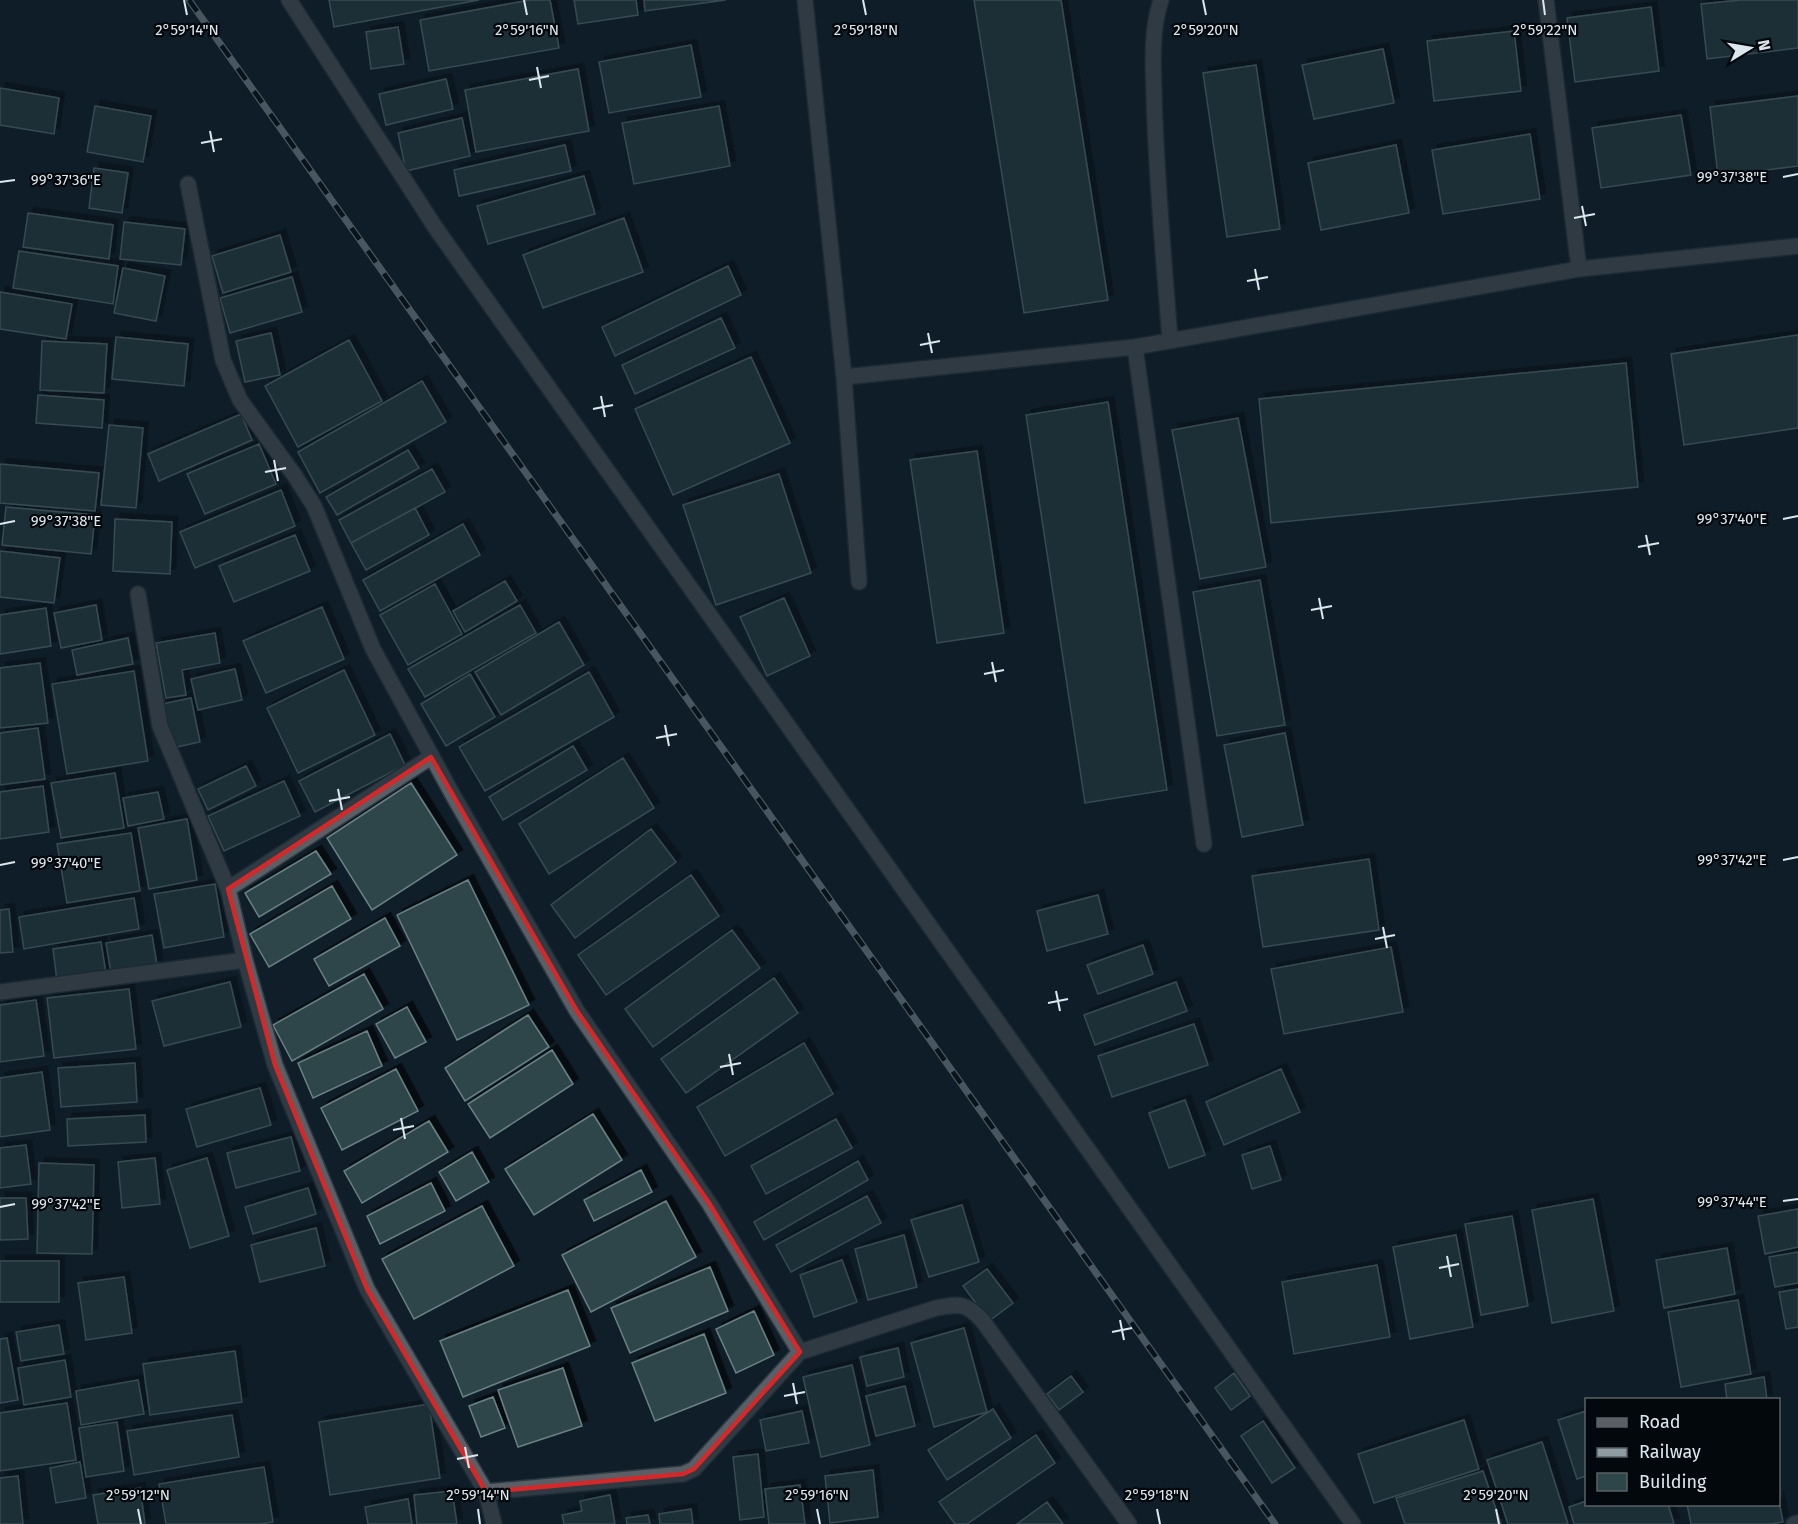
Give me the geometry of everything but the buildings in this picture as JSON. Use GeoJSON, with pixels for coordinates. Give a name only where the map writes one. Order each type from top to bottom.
{"type":"FeatureCollection","features":[{"type":"Feature","properties":{"kind":"street"},"geometry":{"type":"LineString","coordinates":[[289,0],[435,227],[1353,1524]]}},
{"type":"Feature","properties":{"kind":"street"},"geometry":{"type":"LineString","coordinates":[[806,0],[843,377],[859,582]]}},
{"type":"Feature","properties":{"kind":"street"},"geometry":{"type":"LineString","coordinates":[[1161,0],[1155,16],[1154,36],[1155,125],[1170,340]]}},
{"type":"Feature","properties":{"kind":"street"},"geometry":{"type":"LineString","coordinates":[[1546,0],[1579,269]]}},
{"type":"Feature","properties":{"kind":"street"},"geometry":{"type":"LineString","coordinates":[[188,184],[224,360],[240,400],[314,506],[373,649],[431,757],[577,1011],[709,1203],[800,1352]]}},
{"type":"Feature","properties":{"kind":"street"},"geometry":{"type":"LineString","coordinates":[[843,377],[1135,347],[1579,269],[1798,246]]}},
{"type":"Feature","properties":{"kind":"street"},"geometry":{"type":"LineString","coordinates":[[1135,347],[1204,844]]}},
{"type":"Feature","properties":{"kind":"street"},"geometry":{"type":"LineString","coordinates":[[138,594],[160,726],[228,889],[245,960],[275,1065],[367,1289],[486,1492],[494,1524]]}},
{"type":"Feature","properties":{"kind":"street"},"geometry":{"type":"LineString","coordinates":[[228,889],[431,757]]}},
{"type":"Feature","properties":{"kind":"street"},"geometry":{"type":"LineString","coordinates":[[0,992],[245,960]]}},
{"type":"Feature","properties":{"kind":"street"},"geometry":{"type":"LineString","coordinates":[[486,1492],[683,1474],[694,1469],[800,1352],[936,1308],[956,1305],[970,1307],[982,1320],[1129,1524]]}},
{"type":"Feature","properties":{"kind":"highlighted area"},"geometry":{"type":"Polygon","coordinates":[[[431,757],[577,1011],[709,1203],[800,1352],[694,1469],[683,1474],[486,1492],[367,1289],[275,1065],[228,889],[431,757]]]}},
{"type":"Feature","properties":{"kind":"railway"},"geometry":{"type":"LineString","coordinates":[[189,0],[1275,1524]]}}]}
